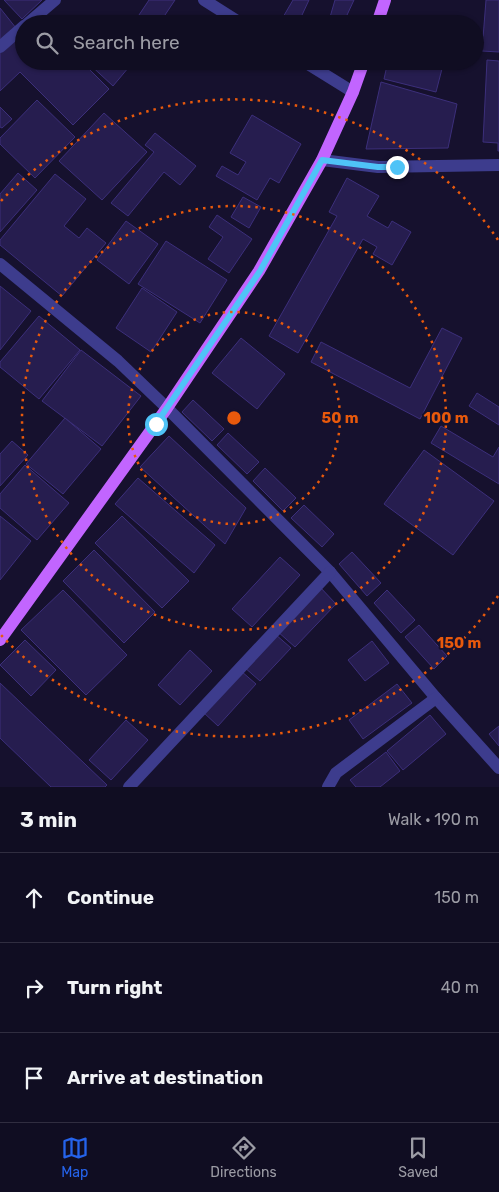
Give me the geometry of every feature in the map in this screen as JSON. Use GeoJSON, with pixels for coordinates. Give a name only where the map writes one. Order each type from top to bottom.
{"type":"FeatureCollection","features":[{"type":"Feature","properties":{"kind":"main road"},"geometry":{"type":"LineString","coordinates":[[380,15],[385,0]]}},
{"type":"Feature","properties":{"kind":"main road"},"geometry":{"type":"LineString","coordinates":[[0,640],[167,408],[260,271],[322,160],[353,92],[361,70]]}},
{"type":"Feature","properties":{"kind":"street"},"geometry":{"type":"LineString","coordinates":[[38,15],[55,0]]}},
{"type":"Feature","properties":{"kind":"street"},"geometry":{"type":"LineString","coordinates":[[204,0],[228,15]]}},
{"type":"Feature","properties":{"kind":"street"},"geometry":{"type":"LineString","coordinates":[[0,47],[15,34]]}},
{"type":"Feature","properties":{"kind":"street"},"geometry":{"type":"LineString","coordinates":[[318,70],[353,92]]}},
{"type":"Feature","properties":{"kind":"street"},"geometry":{"type":"LineString","coordinates":[[322,160],[378,167],[499,165]]}},
{"type":"Feature","properties":{"kind":"street"},"geometry":{"type":"LineString","coordinates":[[0,264],[118,361],[330,572],[436,698],[499,768]]}},
{"type":"Feature","properties":{"kind":"street"},"geometry":{"type":"LineString","coordinates":[[129,787],[330,572]]}},
{"type":"Feature","properties":{"kind":"street"},"geometry":{"type":"LineString","coordinates":[[328,787],[336,774],[436,698]]}},
{"type":"Feature","properties":{"kind":"building"},"geometry":{"type":"Polygon","coordinates":[[[4,0],[42,0],[26,15],[18,15],[4,0]]]}},
{"type":"Feature","properties":{"kind":"building"},"geometry":{"type":"Polygon","coordinates":[[[149,0],[175,0],[165,15],[139,15],[149,0]]]}},
{"type":"Feature","properties":{"kind":"building"},"geometry":{"type":"Polygon","coordinates":[[[293,0],[309,0],[302,15],[284,15],[293,0]]]}},
{"type":"Feature","properties":{"kind":"building"},"geometry":{"type":"Polygon","coordinates":[[[335,0],[354,0],[347,15],[331,15],[335,0]]]}},
{"type":"Feature","properties":{"kind":"building"},"geometry":{"type":"Polygon","coordinates":[[[486,0],[499,0],[499,52],[484,51],[486,0]]]}},
{"type":"Feature","properties":{"kind":"building"},"geometry":{"type":"Polygon","coordinates":[[[0,8],[15,29],[0,42],[0,8]]]}},
{"type":"Feature","properties":{"kind":"building"},"geometry":{"type":"Polygon","coordinates":[[[15,38],[15,70],[90,70],[109,89],[73,125],[20,72],[0,91],[0,53],[15,38]]]}},
{"type":"Feature","properties":{"kind":"building"},"geometry":{"type":"Polygon","coordinates":[[[487,60],[499,61],[499,151],[498,143],[483,142],[487,60]]]}},
{"type":"Feature","properties":{"kind":"building"},"geometry":{"type":"Polygon","coordinates":[[[96,70],[126,70],[113,86],[96,70]]]}},
{"type":"Feature","properties":{"kind":"building"},"geometry":{"type":"Polygon","coordinates":[[[386,70],[442,70],[436,92],[384,79],[386,70]]]}},
{"type":"Feature","properties":{"kind":"building"},"geometry":{"type":"Polygon","coordinates":[[[381,82],[457,104],[448,148],[366,149],[381,82]]]}},
{"type":"Feature","properties":{"kind":"building"},"geometry":{"type":"Polygon","coordinates":[[[37,100],[75,137],[35,178],[0,144],[0,138],[37,100]]]}},
{"type":"Feature","properties":{"kind":"building"},"geometry":{"type":"Polygon","coordinates":[[[0,107],[12,119],[2,128],[0,127],[0,107]]]}},
{"type":"Feature","properties":{"kind":"building"},"geometry":{"type":"Polygon","coordinates":[[[104,113],[147,152],[102,200],[59,161],[104,113]]]}},
{"type":"Feature","properties":{"kind":"building"},"geometry":{"type":"Polygon","coordinates":[[[252,115],[301,144],[279,183],[270,178],[257,200],[216,176],[222,166],[238,175],[246,162],[230,153],[252,115]]]}},
{"type":"Feature","properties":{"kind":"building"},"geometry":{"type":"Polygon","coordinates":[[[155,133],[196,166],[180,185],[164,172],[128,216],[111,203],[154,152],[145,145],[155,133]]]}},
{"type":"Feature","properties":{"kind":"building"},"geometry":{"type":"Polygon","coordinates":[[[18,173],[37,190],[0,232],[0,194],[18,173]]]}},
{"type":"Feature","properties":{"kind":"building"},"geometry":{"type":"Polygon","coordinates":[[[55,174],[86,199],[64,226],[79,238],[87,228],[106,243],[62,296],[0,245],[0,240],[55,174]]]}},
{"type":"Feature","properties":{"kind":"building"},"geometry":{"type":"Polygon","coordinates":[[[347,178],[379,196],[367,216],[388,228],[392,221],[411,232],[392,265],[373,254],[377,247],[363,239],[298,353],[269,336],[337,216],[329,212],[347,178]]]}},
{"type":"Feature","properties":{"kind":"building"},"geometry":{"type":"Polygon","coordinates":[[[243,197],[261,207],[249,228],[231,217],[243,197]]]}},
{"type":"Feature","properties":{"kind":"building"},"geometry":{"type":"Polygon","coordinates":[[[217,215],[252,239],[229,273],[208,259],[223,237],[209,227],[217,215]]]}},
{"type":"Feature","properties":{"kind":"building"},"geometry":{"type":"Polygon","coordinates":[[[126,221],[158,244],[129,284],[97,260],[126,221]]]}},
{"type":"Feature","properties":{"kind":"building"},"geometry":{"type":"Polygon","coordinates":[[[166,241],[227,280],[200,323],[138,284],[166,241]]]}},
{"type":"Feature","properties":{"kind":"building"},"geometry":{"type":"Polygon","coordinates":[[[0,286],[31,311],[0,350],[0,286]]]}},
{"type":"Feature","properties":{"kind":"building"},"geometry":{"type":"Polygon","coordinates":[[[142,288],[177,312],[151,352],[116,328],[142,288]]]}},
{"type":"Feature","properties":{"kind":"building"},"geometry":{"type":"Polygon","coordinates":[[[39,316],[80,350],[39,399],[0,367],[0,362],[39,316]]]}},
{"type":"Feature","properties":{"kind":"building"},"geometry":{"type":"Polygon","coordinates":[[[442,328],[462,338],[420,419],[311,362],[321,342],[410,388],[442,328]]]}},
{"type":"Feature","properties":{"kind":"building"},"geometry":{"type":"Polygon","coordinates":[[[241,338],[285,374],[257,409],[212,373],[241,338]]]}},
{"type":"Feature","properties":{"kind":"building"},"geometry":{"type":"Polygon","coordinates":[[[81,350],[141,396],[102,446],[42,401],[81,350]]]}},
{"type":"Feature","properties":{"kind":"building"},"geometry":{"type":"Polygon","coordinates":[[[477,393],[499,407],[499,425],[469,406],[477,393]]]}},
{"type":"Feature","properties":{"kind":"building"},"geometry":{"type":"Polygon","coordinates":[[[193,400],[224,429],[212,441],[182,412],[193,400]]]}},
{"type":"Feature","properties":{"kind":"building"},"geometry":{"type":"Polygon","coordinates":[[[65,418],[101,449],[63,494],[26,464],[65,418]]]}},
{"type":"Feature","properties":{"kind":"building"},"geometry":{"type":"Polygon","coordinates":[[[441,426],[493,457],[499,447],[499,484],[431,443],[441,426]]]}},
{"type":"Feature","properties":{"kind":"building"},"geometry":{"type":"Polygon","coordinates":[[[228,433],[259,462],[247,474],[217,445],[228,433]]]}},
{"type":"Feature","properties":{"kind":"building"},"geometry":{"type":"Polygon","coordinates":[[[169,436],[246,508],[225,544],[140,467],[169,436]]]}},
{"type":"Feature","properties":{"kind":"building"},"geometry":{"type":"Polygon","coordinates":[[[12,441],[28,455],[0,486],[0,454],[12,441]]]}},
{"type":"Feature","properties":{"kind":"building"},"geometry":{"type":"Polygon","coordinates":[[[424,450],[494,501],[453,555],[384,504],[424,450]]]}},
{"type":"Feature","properties":{"kind":"building"},"geometry":{"type":"Polygon","coordinates":[[[25,465],[69,503],[37,540],[0,508],[0,494],[25,465]]]}},
{"type":"Feature","properties":{"kind":"building"},"geometry":{"type":"Polygon","coordinates":[[[265,468],[296,498],[283,511],[253,481],[265,468]]]}},
{"type":"Feature","properties":{"kind":"building"},"geometry":{"type":"Polygon","coordinates":[[[138,478],[215,545],[194,573],[115,504],[138,478]]]}},
{"type":"Feature","properties":{"kind":"building"},"geometry":{"type":"Polygon","coordinates":[[[304,505],[334,534],[322,547],[291,518],[304,505]]]}},
{"type":"Feature","properties":{"kind":"building"},"geometry":{"type":"Polygon","coordinates":[[[0,516],[31,541],[0,580],[0,516]]]}},
{"type":"Feature","properties":{"kind":"building"},"geometry":{"type":"Polygon","coordinates":[[[122,516],[189,581],[162,608],[95,543],[122,516]]]}},
{"type":"Feature","properties":{"kind":"building"},"geometry":{"type":"Polygon","coordinates":[[[94,550],[155,612],[124,643],[63,581],[94,550]]]}},
{"type":"Feature","properties":{"kind":"building"},"geometry":{"type":"Polygon","coordinates":[[[352,552],[381,583],[367,596],[339,564],[352,552]]]}},
{"type":"Feature","properties":{"kind":"building"},"geometry":{"type":"Polygon","coordinates":[[[280,557],[300,575],[252,627],[232,609],[280,557]]]}},
{"type":"Feature","properties":{"kind":"building"},"geometry":{"type":"Polygon","coordinates":[[[319,586],[336,604],[295,647],[277,631],[319,586]]]}},
{"type":"Feature","properties":{"kind":"building"},"geometry":{"type":"Polygon","coordinates":[[[63,590],[127,655],[86,695],[21,630],[63,590]]]}},
{"type":"Feature","properties":{"kind":"building"},"geometry":{"type":"Polygon","coordinates":[[[387,590],[415,620],[401,633],[374,603],[387,590]]]}},
{"type":"Feature","properties":{"kind":"building"},"geometry":{"type":"Polygon","coordinates":[[[419,625],[447,656],[434,669],[405,637],[419,625]]]}},
{"type":"Feature","properties":{"kind":"building"},"geometry":{"type":"Polygon","coordinates":[[[275,634],[291,648],[260,681],[244,667],[275,634]]]}},
{"type":"Feature","properties":{"kind":"building"},"geometry":{"type":"Polygon","coordinates":[[[25,640],[56,670],[31,696],[0,665],[25,640]]]}},
{"type":"Feature","properties":{"kind":"building"},"geometry":{"type":"Polygon","coordinates":[[[372,641],[389,663],[365,681],[348,660],[372,641]]]}},
{"type":"Feature","properties":{"kind":"building"},"geometry":{"type":"Polygon","coordinates":[[[190,650],[212,671],[180,705],[158,685],[190,650]]]}},
{"type":"Feature","properties":{"kind":"building"},"geometry":{"type":"Polygon","coordinates":[[[241,671],[256,684],[218,726],[203,712],[241,671]]]}},
{"type":"Feature","properties":{"kind":"building"},"geometry":{"type":"Polygon","coordinates":[[[0,683],[107,785],[105,787],[51,787],[0,738],[0,683]]]}},
{"type":"Feature","properties":{"kind":"building"},"geometry":{"type":"Polygon","coordinates":[[[397,684],[412,703],[363,739],[349,720],[397,684]]]}},
{"type":"Feature","properties":{"kind":"building"},"geometry":{"type":"Polygon","coordinates":[[[430,715],[446,734],[403,770],[387,751],[430,715]]]}},
{"type":"Feature","properties":{"kind":"building"},"geometry":{"type":"Polygon","coordinates":[[[126,720],[148,740],[111,780],[89,760],[126,720]]]}},
{"type":"Feature","properties":{"kind":"building"},"geometry":{"type":"Polygon","coordinates":[[[499,726],[499,746],[489,734],[499,726]]]}},
{"type":"Feature","properties":{"kind":"building"},"geometry":{"type":"Polygon","coordinates":[[[386,752],[400,771],[380,787],[356,787],[350,780],[386,752]]]}},
{"type":"Feature","properties":{"kind":"route"},"geometry":{"type":"LineString","coordinates":[[156,424],[260,271],[322,160],[378,167],[397,167]]}}]}
